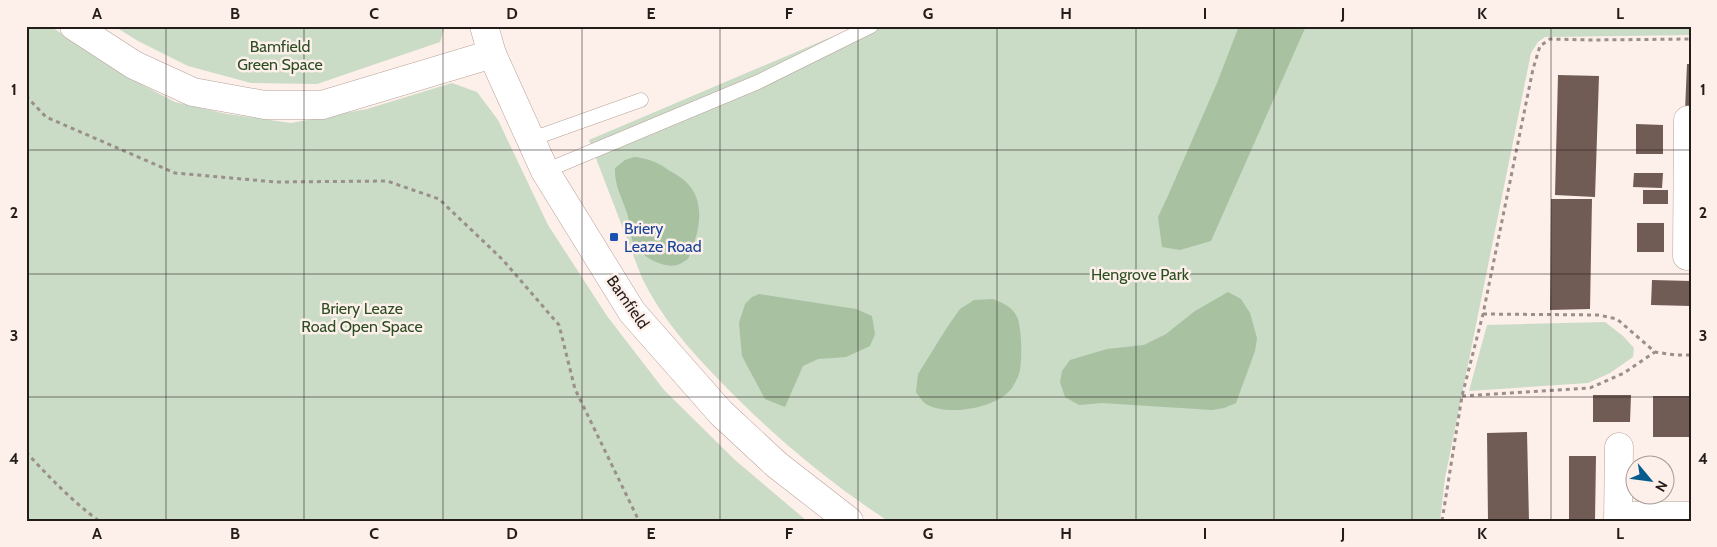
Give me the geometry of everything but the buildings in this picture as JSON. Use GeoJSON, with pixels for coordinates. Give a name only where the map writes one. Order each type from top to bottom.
{"type":"FeatureCollection","features":[{"type":"Feature","properties":{"kind":"street"},"geometry":{"type":"LineString","coordinates":[[74,26],[134,64],[193,92],[265,105],[322,105],[492,54]]}},
{"type":"Feature","properties":{"kind":"street","name":"Bamfield"},"geometry":{"type":"LineString","coordinates":[[484,26],[492,54],[544,171],[632,312],[721,413],[777,465],[849,521]]}},
{"type":"Feature","properties":{"kind":"street"},"geometry":{"type":"LineString","coordinates":[[1687,256],[1690,186],[1688,120]]}},
{"type":"Feature","properties":{"kind":"street"},"geometry":{"type":"LineString","coordinates":[[1619,447],[1618,518],[1691,516]]}},
{"type":"Feature","properties":{"kind":"lane"},"geometry":{"type":"LineString","coordinates":[[544,171],[758,82],[871,26]]}},
{"type":"Feature","properties":{"kind":"lane"},"geometry":{"type":"LineString","coordinates":[[529,140],[641,100]]}},
{"type":"Feature","properties":{"kind":"path"},"geometry":{"type":"LineString","coordinates":[[1442,521],[1462,396],[1483,314],[1533,69],[1540,46],[1550,39],[1691,39]]}},
{"type":"Feature","properties":{"kind":"path"},"geometry":{"type":"LineString","coordinates":[[26,96],[46,117],[175,174],[276,182],[387,181],[439,199],[503,260],[559,325],[575,389],[639,521]]}},
{"type":"Feature","properties":{"kind":"path"},"geometry":{"type":"LineString","coordinates":[[1483,314],[1599,315],[1617,319],[1655,352],[1691,355]]}},
{"type":"Feature","properties":{"kind":"path"},"geometry":{"type":"LineString","coordinates":[[1462,396],[1590,388],[1624,373],[1655,352]]}},
{"type":"Feature","properties":{"kind":"path"},"geometry":{"type":"LineString","coordinates":[[26,452],[52,481],[100,521]]}},
{"type":"Feature","properties":{"kind":"green space","name":"Briery Leaze Road Open Space"},"geometry":{"type":"Polygon","coordinates":[[[26,26],[50,26],[131,79],[175,102],[227,114],[291,123],[367,109],[452,83],[477,92],[498,120],[548,225],[607,316],[664,390],[735,460],[807,521],[26,521],[26,26]]]}},
{"type":"Feature","properties":{"kind":"green space","name":"Bamfield Green Space"},"geometry":{"type":"Polygon","coordinates":[[[114,26],[445,26],[440,42],[317,84],[251,83],[188,66],[138,41],[114,26]]]}},
{"type":"Feature","properties":{"kind":"green space","name":"Hengrove Park"},"geometry":{"type":"Polygon","coordinates":[[[857,26],[1691,26],[1691,35],[1545,37],[1538,42],[1531,53],[1445,478],[1440,521],[888,521],[821,473],[758,419],[719,380],[676,332],[642,278],[589,140],[857,26]]]}},
{"type":"Feature","properties":{"kind":"green space"},"geometry":{"type":"Polygon","coordinates":[[[1239,26],[1306,26],[1211,241],[1180,250],[1162,247],[1158,217],[1217,83],[1239,26]]]}},
{"type":"Feature","properties":{"kind":"green space"},"geometry":{"type":"Polygon","coordinates":[[[634,157],[644,158],[662,166],[679,176],[693,190],[699,210],[698,230],[688,259],[678,265],[671,266],[657,263],[644,255],[632,240],[628,216],[617,185],[615,168],[625,160],[634,157]]]}},
{"type":"Feature","properties":{"kind":"green space"},"geometry":{"type":"Polygon","coordinates":[[[1228,292],[1241,299],[1250,313],[1257,338],[1255,351],[1236,403],[1212,410],[1102,403],[1079,405],[1065,397],[1060,382],[1062,371],[1070,360],[1107,349],[1144,345],[1166,334],[1195,311],[1228,292]]]}},
{"type":"Feature","properties":{"kind":"green space"},"geometry":{"type":"Polygon","coordinates":[[[759,294],[856,309],[872,316],[875,334],[870,346],[846,357],[818,359],[803,366],[785,407],[765,399],[742,356],[739,323],[745,304],[752,297],[759,294]]]}},
{"type":"Feature","properties":{"kind":"green space"},"geometry":{"type":"Polygon","coordinates":[[[993,299],[1010,308],[1015,313],[1019,322],[1021,365],[1019,375],[1012,388],[996,401],[972,408],[946,410],[926,404],[916,392],[918,374],[948,326],[960,309],[974,300],[993,299]]]}},
{"type":"Feature","properties":{"kind":"green space"},"geometry":{"type":"Polygon","coordinates":[[[1605,322],[1623,336],[1634,348],[1633,357],[1610,373],[1588,383],[1469,391],[1487,325],[1605,322]]]}},
{"type":"Feature","properties":{"kind":"place","name":"Briery Leaze Road"},"geometry":{"type":"Point","coordinates":[614,237]}}]}
